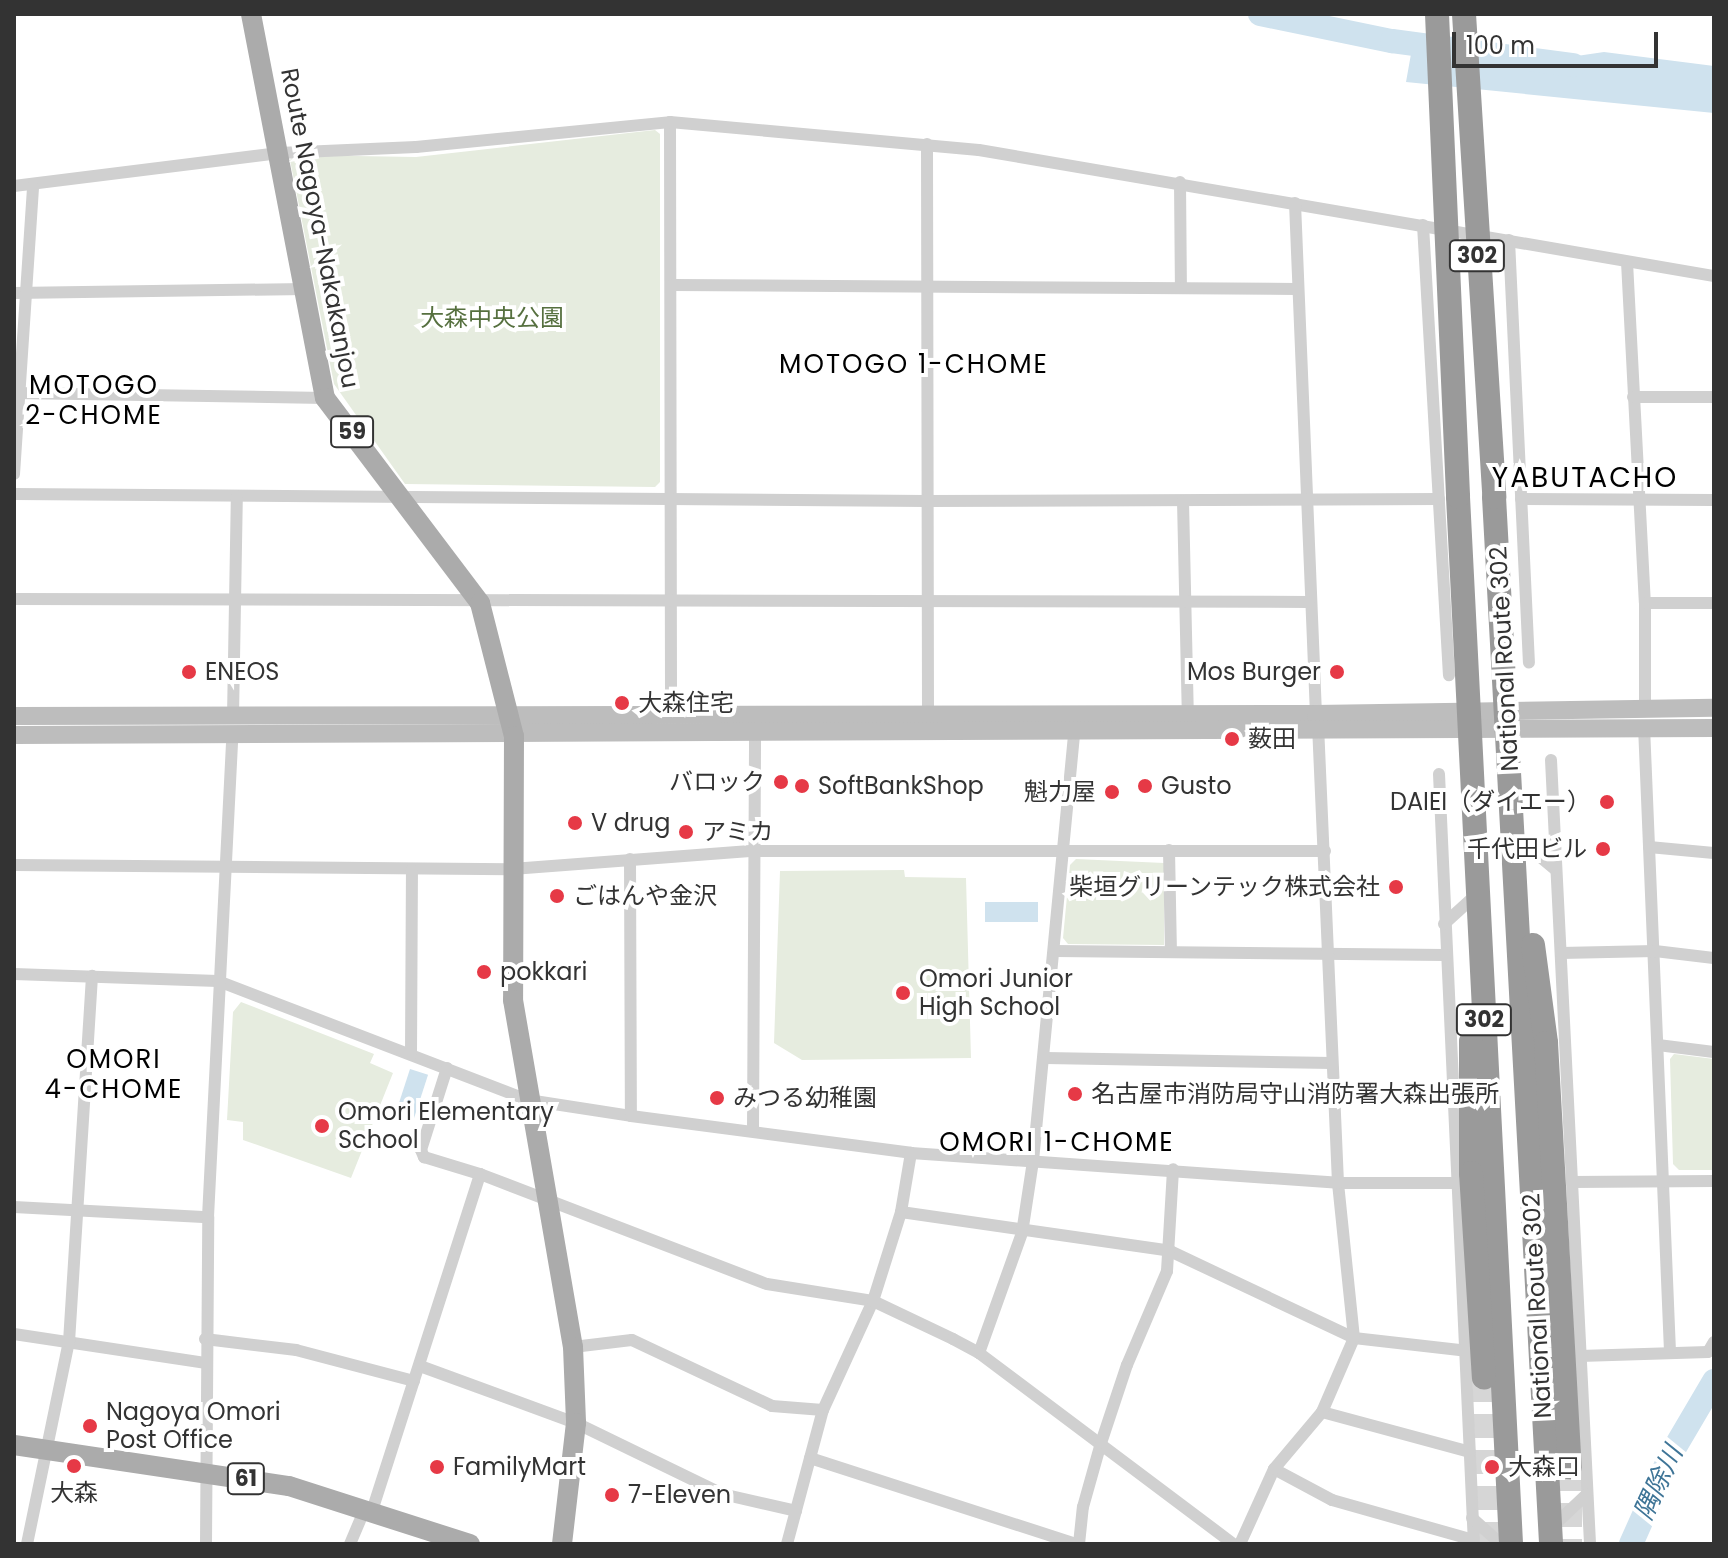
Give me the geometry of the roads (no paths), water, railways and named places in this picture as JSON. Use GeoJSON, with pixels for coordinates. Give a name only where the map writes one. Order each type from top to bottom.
{"type":"FeatureCollection","features":[{"type":"Feature","properties":{"kind":"highway","name":"National Route 302"},"geometry":{"type":"LineString","coordinates":[[1437,14],[1448,498],[1454,625],[1467,722],[1511,1544]]}},
{"type":"Feature","properties":{"kind":"highway","name":"National Route 302"},"geometry":{"type":"LineString","coordinates":[[1464,14],[1515,836],[1550,1537]]}},
{"type":"Feature","properties":{"kind":"highway"},"geometry":{"type":"LineString","coordinates":[[1515,836],[1546,1043],[1570,1467]]}},
{"type":"Feature","properties":{"kind":"highway"},"geometry":{"type":"LineString","coordinates":[[1477,894],[1471,1173],[1484,1378]]}},
{"type":"Feature","properties":{"kind":"main road","name":"Route Nagoya-Nakakanjou"},"geometry":{"type":"LineString","coordinates":[[251,14],[325,398],[402,495],[480,603],[511,726],[513,1000],[573,1347],[576,1423],[562,1544]]}},
{"type":"Feature","properties":{"kind":"main road","name":"61"},"geometry":{"type":"LineString","coordinates":[[14,1445],[289,1486],[368,1509],[436,1539],[470,1544]]}},
{"type":"Feature","properties":{"kind":"street"},"geometry":{"type":"LineString","coordinates":[[670,122],[671,714]]}},
{"type":"Feature","properties":{"kind":"street"},"geometry":{"type":"LineString","coordinates":[[14,186],[33,187],[279,153],[416,147],[670,122],[927,144],[1180,182],[1714,276]]}},
{"type":"Feature","properties":{"kind":"street"},"geometry":{"type":"LineString","coordinates":[[927,144],[928,715]]}},
{"type":"Feature","properties":{"kind":"street"},"geometry":{"type":"LineString","coordinates":[[1180,182],[1181,288]]}},
{"type":"Feature","properties":{"kind":"street"},"geometry":{"type":"LineString","coordinates":[[14,474],[21,293],[33,187]]}},
{"type":"Feature","properties":{"kind":"street"},"geometry":{"type":"LineString","coordinates":[[1240,1544],[1274,1469],[1322,1412],[1354,1338],[1338,1183],[1325,851],[1309,602],[1308,502],[1295,203]]}},
{"type":"Feature","properties":{"kind":"street"},"geometry":{"type":"LineString","coordinates":[[14,494],[926,501],[1308,502],[1448,498],[1423,225]]}},
{"type":"Feature","properties":{"kind":"street"},"geometry":{"type":"LineString","coordinates":[[1509,240],[1529,663]]}},
{"type":"Feature","properties":{"kind":"street"},"geometry":{"type":"LineString","coordinates":[[1627,262],[1645,603],[1644,716],[1670,1352]]}},
{"type":"Feature","properties":{"kind":"street"},"geometry":{"type":"LineString","coordinates":[[672,285],[1297,289]]}},
{"type":"Feature","properties":{"kind":"street"},"geometry":{"type":"LineString","coordinates":[[21,293],[306,289]]}},
{"type":"Feature","properties":{"kind":"street"},"geometry":{"type":"LineString","coordinates":[[18,393],[325,398]]}},
{"type":"Feature","properties":{"kind":"street"},"geometry":{"type":"LineString","coordinates":[[1633,397],[1714,397]]}},
{"type":"Feature","properties":{"kind":"street"},"geometry":{"type":"LineString","coordinates":[[206,1544],[204,1473],[208,1217],[218,981],[228,865],[237,496]]}},
{"type":"Feature","properties":{"kind":"street"},"geometry":{"type":"LineString","coordinates":[[1521,499],[1714,500]]}},
{"type":"Feature","properties":{"kind":"street"},"geometry":{"type":"LineString","coordinates":[[1183,501],[1188,604],[1188,715]]}},
{"type":"Feature","properties":{"kind":"street"},"geometry":{"type":"LineString","coordinates":[[1498,558],[1522,524]]}},
{"type":"Feature","properties":{"kind":"street"},"geometry":{"type":"LineString","coordinates":[[14,599],[480,603],[1309,602]]}},
{"type":"Feature","properties":{"kind":"street"},"geometry":{"type":"LineString","coordinates":[[1645,603],[1714,603]]}},
{"type":"Feature","properties":{"kind":"street"},"geometry":{"type":"LineString","coordinates":[[1449,675],[1454,625]]}},
{"type":"Feature","properties":{"kind":"street"},"geometry":{"type":"LineString","coordinates":[[14,735],[232,726],[511,726],[755,736],[1074,734],[1644,716],[1714,708]]}},
{"type":"Feature","properties":{"kind":"street"},"geometry":{"type":"LineString","coordinates":[[511,726],[671,714],[1188,715],[1317,724]]}},
{"type":"Feature","properties":{"kind":"street"},"geometry":{"type":"LineString","coordinates":[[979,1353],[1022,1233],[1033,1161],[1046,1058],[1076,715]]}},
{"type":"Feature","properties":{"kind":"street"},"geometry":{"type":"LineString","coordinates":[[14,716],[232,726]]}},
{"type":"Feature","properties":{"kind":"street"},"geometry":{"type":"LineString","coordinates":[[1644,716],[1714,728]]}},
{"type":"Feature","properties":{"kind":"street"},"geometry":{"type":"LineString","coordinates":[[753,1130],[755,736]]}},
{"type":"Feature","properties":{"kind":"street"},"geometry":{"type":"LineString","coordinates":[[1551,760],[1590,1544]]}},
{"type":"Feature","properties":{"kind":"street"},"geometry":{"type":"LineString","coordinates":[[1274,1469],[1332,1500],[1473,1542],[1468,1351],[1445,955],[1439,774]]}},
{"type":"Feature","properties":{"kind":"street"},"geometry":{"type":"LineString","coordinates":[[1515,836],[1556,870]]}},
{"type":"Feature","properties":{"kind":"street"},"geometry":{"type":"LineString","coordinates":[[1649,847],[1714,853]]}},
{"type":"Feature","properties":{"kind":"street"},"geometry":{"type":"LineString","coordinates":[[1169,850],[1171,952]]}},
{"type":"Feature","properties":{"kind":"street"},"geometry":{"type":"LineString","coordinates":[[14,865],[512,869],[753,851],[1325,851]]}},
{"type":"Feature","properties":{"kind":"street"},"geometry":{"type":"LineString","coordinates":[[630,859],[631,1116]]}},
{"type":"Feature","properties":{"kind":"street"},"geometry":{"type":"LineString","coordinates":[[411,1054],[412,870]]}},
{"type":"Feature","properties":{"kind":"street"},"geometry":{"type":"LineString","coordinates":[[1444,924],[1477,894]]}},
{"type":"Feature","properties":{"kind":"street"},"geometry":{"type":"LineString","coordinates":[[1055,951],[1445,955]]}},
{"type":"Feature","properties":{"kind":"street"},"geometry":{"type":"LineString","coordinates":[[1561,953],[1655,951],[1714,958]]}},
{"type":"Feature","properties":{"kind":"street"},"geometry":{"type":"LineString","coordinates":[[14,974],[218,981],[528,1100],[631,1116],[911,1153],[1173,1169],[1338,1183],[1458,1183]]}},
{"type":"Feature","properties":{"kind":"street"},"geometry":{"type":"LineString","coordinates":[[27,1544],[49,1450],[69,1342],[92,976]]}},
{"type":"Feature","properties":{"kind":"street"},"geometry":{"type":"LineString","coordinates":[[1658,1045],[1714,1052]]}},
{"type":"Feature","properties":{"kind":"street"},"geometry":{"type":"LineString","coordinates":[[1046,1058],[1332,1063]]}},
{"type":"Feature","properties":{"kind":"street"},"geometry":{"type":"LineString","coordinates":[[447,1068],[421,1150],[424,1157],[480,1174],[767,1284],[873,1301],[979,1353],[1233,1544]]}},
{"type":"Feature","properties":{"kind":"street"},"geometry":{"type":"LineString","coordinates":[[787,1544],[823,1410],[873,1301],[901,1212],[911,1153]]}},
{"type":"Feature","properties":{"kind":"street"},"geometry":{"type":"LineString","coordinates":[[810,1458],[1078,1544],[1083,1507],[1101,1443],[1127,1365],[1167,1271],[1173,1169]]}},
{"type":"Feature","properties":{"kind":"street"},"geometry":{"type":"LineString","coordinates":[[350,1544],[368,1509],[420,1366],[480,1174]]}},
{"type":"Feature","properties":{"kind":"street"},"geometry":{"type":"LineString","coordinates":[[1572,1182],[1714,1181]]}},
{"type":"Feature","properties":{"kind":"street"},"geometry":{"type":"LineString","coordinates":[[14,1207],[208,1217]]}},
{"type":"Feature","properties":{"kind":"street"},"geometry":{"type":"LineString","coordinates":[[901,1212],[1022,1233],[1170,1251],[1354,1338],[1468,1351]]}},
{"type":"Feature","properties":{"kind":"street"},"geometry":{"type":"LineString","coordinates":[[14,1334],[205,1363]]}},
{"type":"Feature","properties":{"kind":"street"},"geometry":{"type":"LineString","coordinates":[[205,1339],[296,1350],[414,1381]]}},
{"type":"Feature","properties":{"kind":"street"},"geometry":{"type":"LineString","coordinates":[[573,1347],[632,1340],[772,1406],[823,1410]]}},
{"type":"Feature","properties":{"kind":"street"},"geometry":{"type":"LineString","coordinates":[[1580,1356],[1708,1352],[1714,1342]]}},
{"type":"Feature","properties":{"kind":"street"},"geometry":{"type":"LineString","coordinates":[[420,1366],[576,1423],[722,1494],[796,1511]]}},
{"type":"Feature","properties":{"kind":"street"},"geometry":{"type":"LineString","coordinates":[[1322,1412],[1470,1452]]}},
{"type":"Feature","properties":{"kind":"street"},"geometry":{"type":"LineString","coordinates":[[1550,1537],[1587,1494]]}},
{"type":"Feature","properties":{"kind":"street"},"geometry":{"type":"LineString","coordinates":[[1472,1518],[1501,1544]]}},
{"type":"Feature","properties":{"kind":"water"},"geometry":{"type":"Polygon","coordinates":[[[1604,52],[1714,66],[1714,113],[1406,82],[1411,54],[1522,64],[1604,52]]]}},
{"type":"Feature","properties":{"kind":"water"},"geometry":{"type":"Polygon","coordinates":[[[985,902],[1038,902],[1038,922],[985,922],[985,902]]]}},
{"type":"Feature","properties":{"kind":"water"},"geometry":{"type":"Polygon","coordinates":[[[410,1069],[428,1075],[412,1123],[394,1118],[410,1069]]]}},
{"type":"Feature","properties":{"kind":"waterway"},"geometry":{"type":"LineString","coordinates":[[1260,14],[1392,41],[1573,65]]}},
{"type":"Feature","properties":{"kind":"waterway","name":"隅除川"},"geometry":{"type":"LineString","coordinates":[[1631,1544],[1671,1454],[1714,1381]]}},
{"type":"Feature","properties":{"kind":"tunnel"},"geometry":{"type":"LineString","coordinates":[[1484,1378],[1491,1544]]}},
{"type":"Feature","properties":{"kind":"tunnel"},"geometry":{"type":"LineString","coordinates":[[1570,1467],[1570,1544]]}},
{"type":"Feature","properties":{"kind":"place","name":"ENEOS"},"geometry":{"type":"Point","coordinates":[189,672]}},
{"type":"Feature","properties":{"kind":"place","name":"Mos Burger"},"geometry":{"type":"Point","coordinates":[1337,672]}},
{"type":"Feature","properties":{"kind":"place","name":"大森住宅"},"geometry":{"type":"Point","coordinates":[622,703]}},
{"type":"Feature","properties":{"kind":"place","name":"薮田"},"geometry":{"type":"Point","coordinates":[1232,739]}},
{"type":"Feature","properties":{"kind":"place","name":"バロック"},"geometry":{"type":"Point","coordinates":[781,782]}},
{"type":"Feature","properties":{"kind":"place","name":"SoftBankShop"},"geometry":{"type":"Point","coordinates":[802,786]}},
{"type":"Feature","properties":{"kind":"place","name":"Gusto"},"geometry":{"type":"Point","coordinates":[1145,786]}},
{"type":"Feature","properties":{"kind":"place","name":"魁力屋"},"geometry":{"type":"Point","coordinates":[1112,792]}},
{"type":"Feature","properties":{"kind":"place","name":"DAIEI（ダイエー）"},"geometry":{"type":"Point","coordinates":[1607,802]}},
{"type":"Feature","properties":{"kind":"place","name":"V drug"},"geometry":{"type":"Point","coordinates":[575,823]}},
{"type":"Feature","properties":{"kind":"place","name":"アミカ"},"geometry":{"type":"Point","coordinates":[686,832]}},
{"type":"Feature","properties":{"kind":"place","name":"千代田ビル"},"geometry":{"type":"Point","coordinates":[1603,849]}},
{"type":"Feature","properties":{"kind":"place","name":"柴垣グリーンテック株式会社"},"geometry":{"type":"Point","coordinates":[1396,887]}},
{"type":"Feature","properties":{"kind":"place","name":"ごはんや金沢"},"geometry":{"type":"Point","coordinates":[557,896]}},
{"type":"Feature","properties":{"kind":"place","name":"pokkari"},"geometry":{"type":"Point","coordinates":[484,972]}},
{"type":"Feature","properties":{"kind":"place","name":"Omori Junior High School"},"geometry":{"type":"Point","coordinates":[903,993]}},
{"type":"Feature","properties":{"kind":"place","name":"名古屋市消防局守山消防署大森出張所"},"geometry":{"type":"Point","coordinates":[1075,1094]}},
{"type":"Feature","properties":{"kind":"place","name":"みつる幼稚園"},"geometry":{"type":"Point","coordinates":[717,1098]}},
{"type":"Feature","properties":{"kind":"place","name":"Omori Elementary School"},"geometry":{"type":"Point","coordinates":[322,1126]}},
{"type":"Feature","properties":{"kind":"place","name":"Nagoya Omori Post Office"},"geometry":{"type":"Point","coordinates":[90,1426]}},
{"type":"Feature","properties":{"kind":"place","name":"大森"},"geometry":{"type":"Point","coordinates":[74,1466]}},
{"type":"Feature","properties":{"kind":"place","name":"FamilyMart"},"geometry":{"type":"Point","coordinates":[437,1467]}},
{"type":"Feature","properties":{"kind":"place","name":"大森口"},"geometry":{"type":"Point","coordinates":[1492,1467]}},
{"type":"Feature","properties":{"kind":"place","name":"7-Eleven"},"geometry":{"type":"Point","coordinates":[612,1495]}},
{"type":"Feature","properties":{"kind":"district","name":"MOTOGO 1-CHOME"},"geometry":{"type":"Point","coordinates":[914,365]}},
{"type":"Feature","properties":{"kind":"district","name":"MOTOGO 2-CHOME"},"geometry":{"type":"Point","coordinates":[94,401]}},
{"type":"Feature","properties":{"kind":"district","name":"YABUTACHO"},"geometry":{"type":"Point","coordinates":[1585,478]}},
{"type":"Feature","properties":{"kind":"district","name":"OMORI 4-CHOME"},"geometry":{"type":"Point","coordinates":[114,1075]}},
{"type":"Feature","properties":{"kind":"district","name":"OMORI 1-CHOME"},"geometry":{"type":"Point","coordinates":[1057,1143]}},
{"type":"Feature","properties":{"kind":"park label","name":"大森中央公園"},"geometry":{"type":"Point","coordinates":[492,318]}}]}
